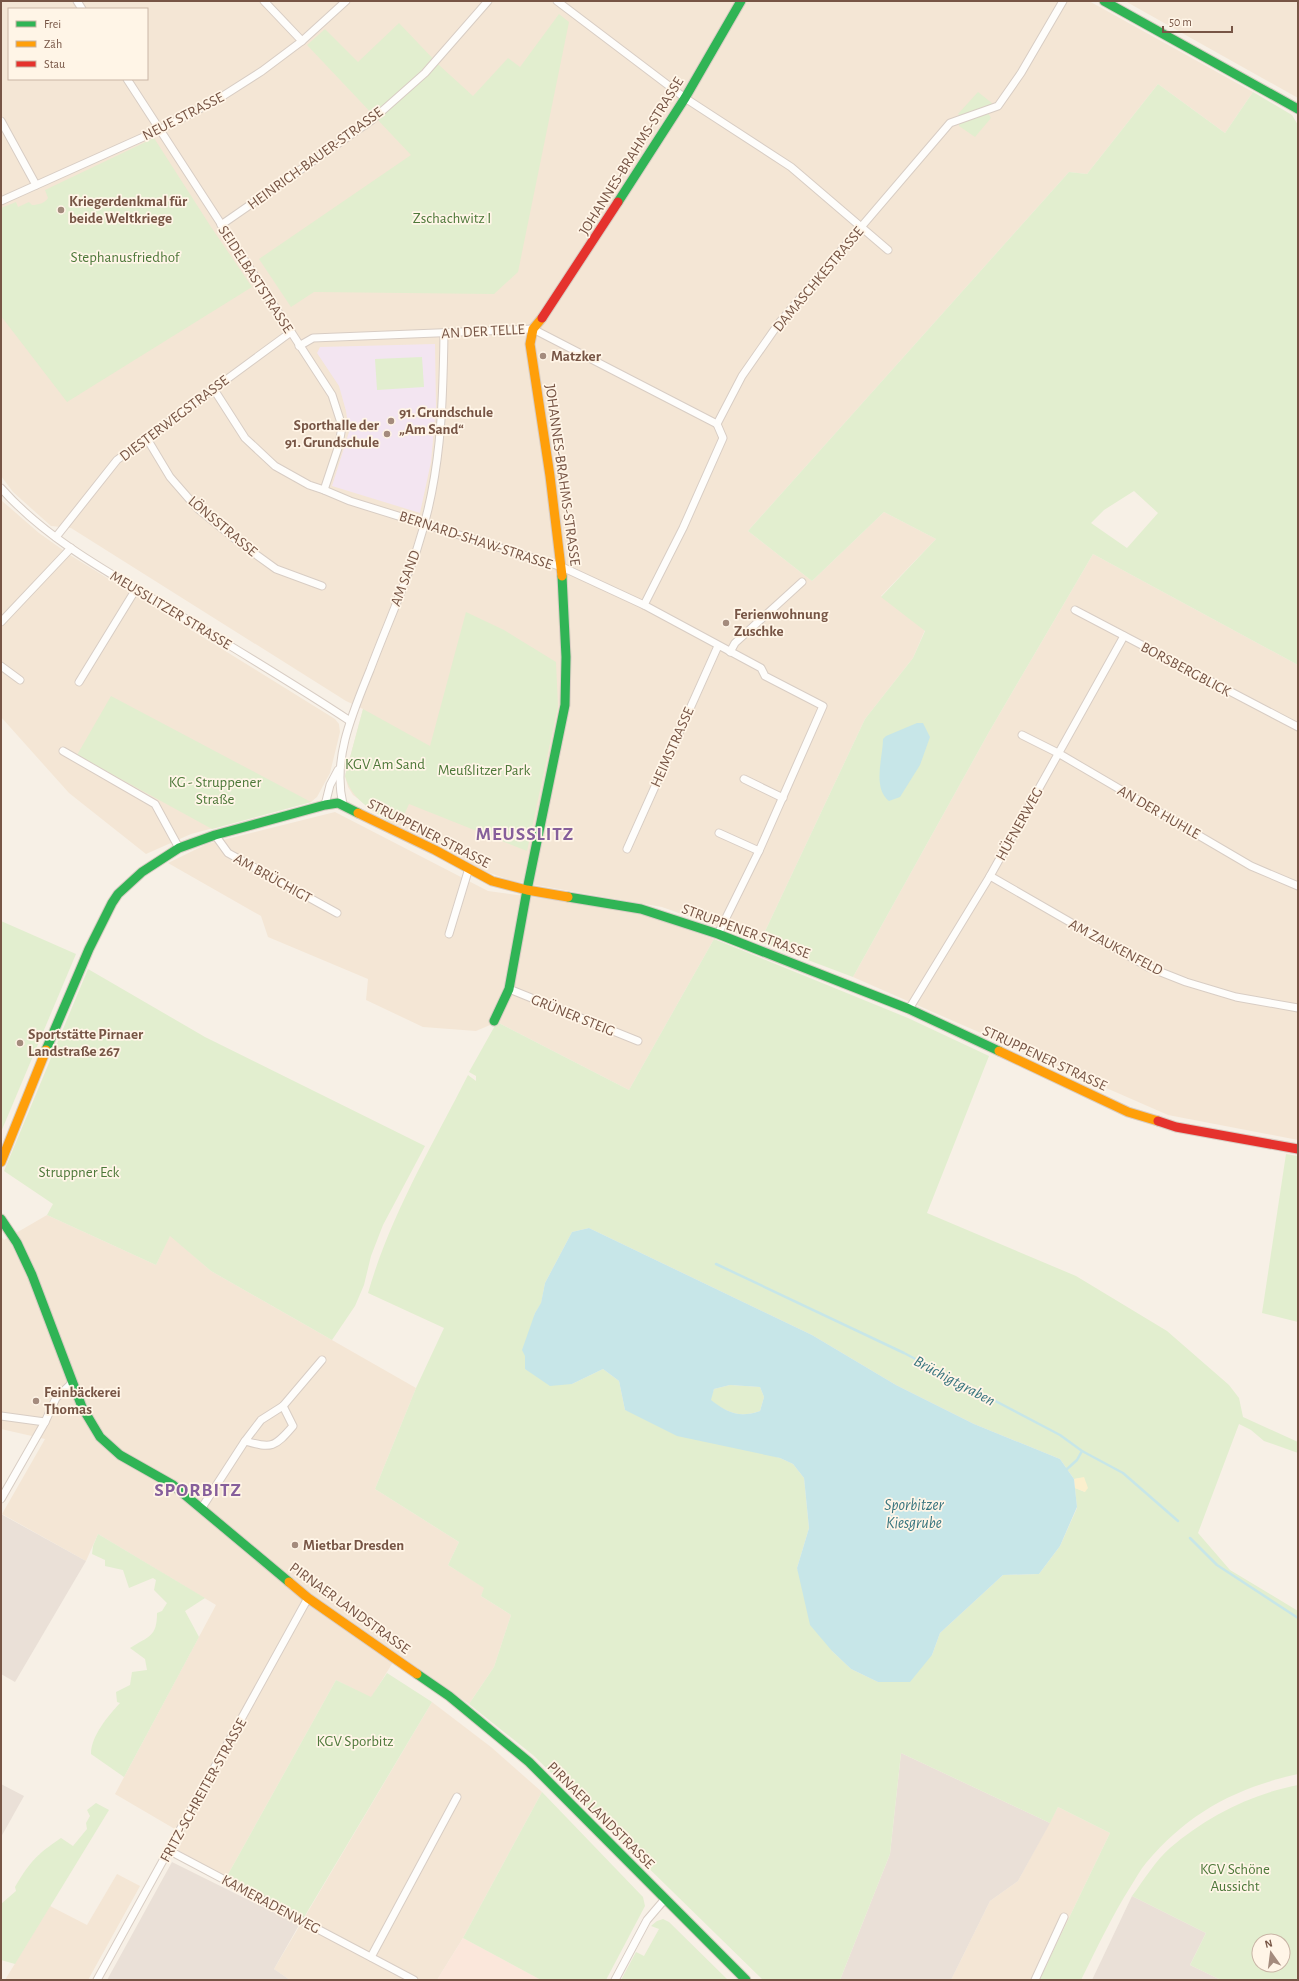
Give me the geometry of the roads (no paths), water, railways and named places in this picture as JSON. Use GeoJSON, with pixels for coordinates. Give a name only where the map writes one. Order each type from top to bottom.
{"type":"FeatureCollection","features":[{"type":"Feature","properties":{"kind":"street"},"geometry":{"type":"LineString","coordinates":[[264,1],[302,41]]}},
{"type":"Feature","properties":{"kind":"street","name":"NEUE STRASSE"},"geometry":{"type":"LineString","coordinates":[[1,201],[159,130],[215,101],[262,71],[302,41],[346,1]]}},
{"type":"Feature","properties":{"kind":"street","name":"HEINRICH-BAUER-STRASSE"},"geometry":{"type":"LineString","coordinates":[[221,224],[372,120],[425,73],[488,1]]}},
{"type":"Feature","properties":{"kind":"street"},"geometry":{"type":"LineString","coordinates":[[557,1],[685,98],[790,167],[888,250]]}},
{"type":"Feature","properties":{"kind":"street","name":"JOHANNES-BRAHMS-STRASSE"},"geometry":{"type":"LineString","coordinates":[[494,1021],[509,990],[526,890],[565,705],[567,663],[562,567],[530,344],[533,329],[550,308],[685,98],[741,1]]}},
{"type":"Feature","properties":{"kind":"street","name":"DAMASCHKESTRASSE"},"geometry":{"type":"LineString","coordinates":[[717,424],[742,376],[779,323],[950,123],[998,106],[1021,73],[1063,1]]}},
{"type":"Feature","properties":{"kind":"street"},"geometry":{"type":"LineString","coordinates":[[1104,1],[1298,108]]}},
{"type":"Feature","properties":{"kind":"street","name":"SEIDELBASTSTRASSE"},"geometry":{"type":"LineString","coordinates":[[128,80],[332,395],[342,426],[339,445],[324,490]]}},
{"type":"Feature","properties":{"kind":"street"},"geometry":{"type":"LineString","coordinates":[[1,121],[36,185]]}},
{"type":"Feature","properties":{"kind":"street","name":"AN DER TELLE"},"geometry":{"type":"LineString","coordinates":[[299,346],[313,338],[533,329],[717,424]]}},
{"type":"Feature","properties":{"kind":"street","name":"DIESTERWEGSTRASSE"},"geometry":{"type":"LineString","coordinates":[[56,537],[117,460],[146,437],[291,332]]}},
{"type":"Feature","properties":{"kind":"street","name":"AM SAND"},"geometry":{"type":"LineString","coordinates":[[343,804],[339,790],[339,768],[350,720],[417,548],[438,467],[444,409],[444,333]]}},
{"type":"Feature","properties":{"kind":"street","name":"BERNARD-SHAW-STRASSE"},"geometry":{"type":"LineString","coordinates":[[213,388],[245,438],[275,466],[309,485],[350,501],[562,567],[644,605],[761,668],[765,676],[823,706],[782,798]]}},
{"type":"Feature","properties":{"kind":"street"},"geometry":{"type":"LineString","coordinates":[[644,605],[683,528],[723,438],[717,424]]}},
{"type":"Feature","properties":{"kind":"street","name":"LÖNSSTRASSE"},"geometry":{"type":"LineString","coordinates":[[146,437],[170,476],[197,508],[240,544],[276,569],[322,586]]}},
{"type":"Feature","properties":{"kind":"street","name":"MEUSSLITZER STRASSE"},"geometry":{"type":"LineString","coordinates":[[1,488],[18,507],[71,548],[136,589],[277,673],[350,720]]}},
{"type":"Feature","properties":{"kind":"street"},"geometry":{"type":"LineString","coordinates":[[1,622],[71,548]]}},
{"type":"Feature","properties":{"kind":"street"},"geometry":{"type":"LineString","coordinates":[[730,652],[735,643],[802,582]]}},
{"type":"Feature","properties":{"kind":"street"},"geometry":{"type":"LineString","coordinates":[[79,682],[136,589]]}},
{"type":"Feature","properties":{"kind":"street","name":"BORSBERGBLICK"},"geometry":{"type":"LineString","coordinates":[[1075,610],[1298,727]]}},
{"type":"Feature","properties":{"kind":"street","name":"HÜFNERWEG"},"geometry":{"type":"LineString","coordinates":[[909,1009],[990,876],[1124,636]]}},
{"type":"Feature","properties":{"kind":"street","name":"HEIMSTRASSE"},"geometry":{"type":"LineString","coordinates":[[627,849],[718,646]]}},
{"type":"Feature","properties":{"kind":"street"},"geometry":{"type":"LineString","coordinates":[[1,666],[20,680]]}},
{"type":"Feature","properties":{"kind":"street","name":"AN DER HUHLE"},"geometry":{"type":"LineString","coordinates":[[1022,735],[1058,753],[1251,866],[1298,886]]}},
{"type":"Feature","properties":{"kind":"street"},"geometry":{"type":"LineString","coordinates":[[63,752],[155,804],[179,848]]}},
{"type":"Feature","properties":{"kind":"street","name":"AM SAND"},"geometry":{"type":"LineString","coordinates":[[325,805],[330,785],[339,768]]}},
{"type":"Feature","properties":{"kind":"street"},"geometry":{"type":"LineString","coordinates":[[718,934],[759,851],[782,798],[744,779]]}},
{"type":"Feature","properties":{"kind":"street"},"geometry":{"type":"LineString","coordinates":[[1,1162],[3,1150],[89,949],[112,903],[142,872],[179,848],[215,835],[325,805],[343,804]]}},
{"type":"Feature","properties":{"kind":"street","name":"STRUPPENER STRASSE"},"geometry":{"type":"LineString","coordinates":[[343,804],[492,881],[526,890],[641,909],[718,934],[909,1009],[1128,1112],[1176,1126],[1298,1149]]}},
{"type":"Feature","properties":{"kind":"street"},"geometry":{"type":"LineString","coordinates":[[719,833],[759,851]]}},
{"type":"Feature","properties":{"kind":"street","name":"AM BRÜCHIGT"},"geometry":{"type":"LineString","coordinates":[[215,835],[228,853],[336,913]]}},
{"type":"Feature","properties":{"kind":"street"},"geometry":{"type":"LineString","coordinates":[[449,934],[469,868]]}},
{"type":"Feature","properties":{"kind":"street","name":"AM ZAUKENFELD"},"geometry":{"type":"LineString","coordinates":[[990,876],[1148,967],[1186,982],[1236,997],[1298,1008]]}},
{"type":"Feature","properties":{"kind":"street","name":"GRÜNER STEIG"},"geometry":{"type":"LineString","coordinates":[[509,990],[638,1041]]}},
{"type":"Feature","properties":{"kind":"street","name":"PIRNAER LANDSTRASSE"},"geometry":{"type":"LineString","coordinates":[[1,1219],[17,1243],[32,1275],[82,1407],[100,1437],[120,1455],[173,1485],[308,1598],[449,1696],[529,1762],[746,1980]]}},
{"type":"Feature","properties":{"kind":"street"},"geometry":{"type":"LineString","coordinates":[[201,1509],[245,1440],[261,1420],[283,1406],[322,1360]]}},
{"type":"Feature","properties":{"kind":"street"},"geometry":{"type":"LineString","coordinates":[[1,1499],[45,1422],[56,1398],[72,1383]]}},
{"type":"Feature","properties":{"kind":"street"},"geometry":{"type":"LineString","coordinates":[[245,1440],[263,1446],[278,1443],[293,1426],[283,1406]]}},
{"type":"Feature","properties":{"kind":"street"},"geometry":{"type":"LineString","coordinates":[[1,1416],[45,1422]]}},
{"type":"Feature","properties":{"kind":"street","name":"FRITZ-SCHREITER-STRASSE"},"geometry":{"type":"LineString","coordinates":[[97,1980],[170,1851],[308,1598]]}},
{"type":"Feature","properties":{"kind":"street"},"geometry":{"type":"LineString","coordinates":[[371,1957],[457,1797]]}},
{"type":"Feature","properties":{"kind":"street","name":"KAMERADENWEG"},"geometry":{"type":"LineString","coordinates":[[170,1851],[414,1980]]}},
{"type":"Feature","properties":{"kind":"street"},"geometry":{"type":"LineString","coordinates":[[614,1980],[647,1920],[665,1899]]}},
{"type":"Feature","properties":{"kind":"street"},"geometry":{"type":"LineString","coordinates":[[1035,1980],[1064,1918]]}},
{"type":"Feature","properties":{"kind":"water"},"geometry":{"type":"Polygon","coordinates":[[[917,723],[923,723],[930,737],[920,765],[900,797],[889,801],[881,788],[880,780],[883,739],[886,736],[917,723]]]}},
{"type":"Feature","properties":{"kind":"water","name":"Sporbitzer Kiesgrube"},"geometry":{"type":"Polygon","coordinates":[[[589,1228],[812,1335],[896,1385],[974,1424],[1060,1459],[1074,1479],[1077,1507],[1060,1546],[1039,1574],[1003,1575],[940,1633],[932,1655],[910,1682],[878,1682],[851,1669],[832,1651],[810,1625],[797,1568],[809,1528],[804,1478],[793,1464],[780,1458],[677,1436],[625,1410],[619,1381],[603,1369],[572,1384],[550,1386],[525,1369],[525,1356],[522,1350],[535,1313],[541,1303],[545,1283],[572,1232],[589,1228]],[[730,1385],[714,1389],[711,1400],[728,1411],[734,1413],[753,1413],[760,1411],[764,1397],[760,1387],[730,1385]]]}},
{"type":"Feature","properties":{"kind":"waterway","name":"Brüchigtgraben"},"geometry":{"type":"LineString","coordinates":[[716,1264],[904,1353],[1060,1435],[1082,1451],[1123,1473],[1178,1521]]}},
{"type":"Feature","properties":{"kind":"waterway"},"geometry":{"type":"LineString","coordinates":[[1067,1469],[1077,1460],[1082,1451]]}},
{"type":"Feature","properties":{"kind":"waterway","name":"Brüchigtgraben"},"geometry":{"type":"LineString","coordinates":[[1190,1538],[1217,1565],[1298,1618]]}},
{"type":"Feature","properties":{"kind":"place","name":"Kriegerdenkmal für beide Weltkriege"},"geometry":{"type":"Point","coordinates":[61,210]}},
{"type":"Feature","properties":{"kind":"place","name":"Matzker"},"geometry":{"type":"Point","coordinates":[543,356]}},
{"type":"Feature","properties":{"kind":"place","name":"91. Grundschule „Am Sand“"},"geometry":{"type":"Point","coordinates":[391,421]}},
{"type":"Feature","properties":{"kind":"place","name":"Sporthalle der 91. Grundschule"},"geometry":{"type":"Point","coordinates":[387,434]}},
{"type":"Feature","properties":{"kind":"place","name":"Ferienwohnung Zuschke"},"geometry":{"type":"Point","coordinates":[726,623]}},
{"type":"Feature","properties":{"kind":"place","name":"Sportstätte Pirnaer Landstraße 267"},"geometry":{"type":"Point","coordinates":[20,1043]}},
{"type":"Feature","properties":{"kind":"place","name":"Feinbäckerei Thomas"},"geometry":{"type":"Point","coordinates":[36,1401]}},
{"type":"Feature","properties":{"kind":"place","name":"Mietbar Dresden"},"geometry":{"type":"Point","coordinates":[295,1545]}},
{"type":"Feature","properties":{"kind":"district","name":"MEUSSLITZ"},"geometry":{"type":"Point","coordinates":[525,833]}},
{"type":"Feature","properties":{"kind":"district","name":"SPORBITZ"},"geometry":{"type":"Point","coordinates":[198,1489]}},
{"type":"Feature","properties":{"kind":"park label","name":"Zschachwitz I"},"geometry":{"type":"Point","coordinates":[452,218]}},
{"type":"Feature","properties":{"kind":"park label","name":"Stephanusfriedhof"},"geometry":{"type":"Point","coordinates":[125,257]}},
{"type":"Feature","properties":{"kind":"park label","name":"KGV Am Sand"},"geometry":{"type":"Point","coordinates":[385,764]}},
{"type":"Feature","properties":{"kind":"park label","name":"Meußlitzer Park"},"geometry":{"type":"Point","coordinates":[484,770]}},
{"type":"Feature","properties":{"kind":"park label","name":"KG - Struppener Straße"},"geometry":{"type":"Point","coordinates":[215,790]}},
{"type":"Feature","properties":{"kind":"park label","name":"Struppner Eck"},"geometry":{"type":"Point","coordinates":[79,1172]}},
{"type":"Feature","properties":{"kind":"park label","name":"KGV Sporbitz"},"geometry":{"type":"Point","coordinates":[355,1741]}},
{"type":"Feature","properties":{"kind":"park label","name":"KGV Schöne Aussicht"},"geometry":{"type":"Point","coordinates":[1235,1878]}}]}
